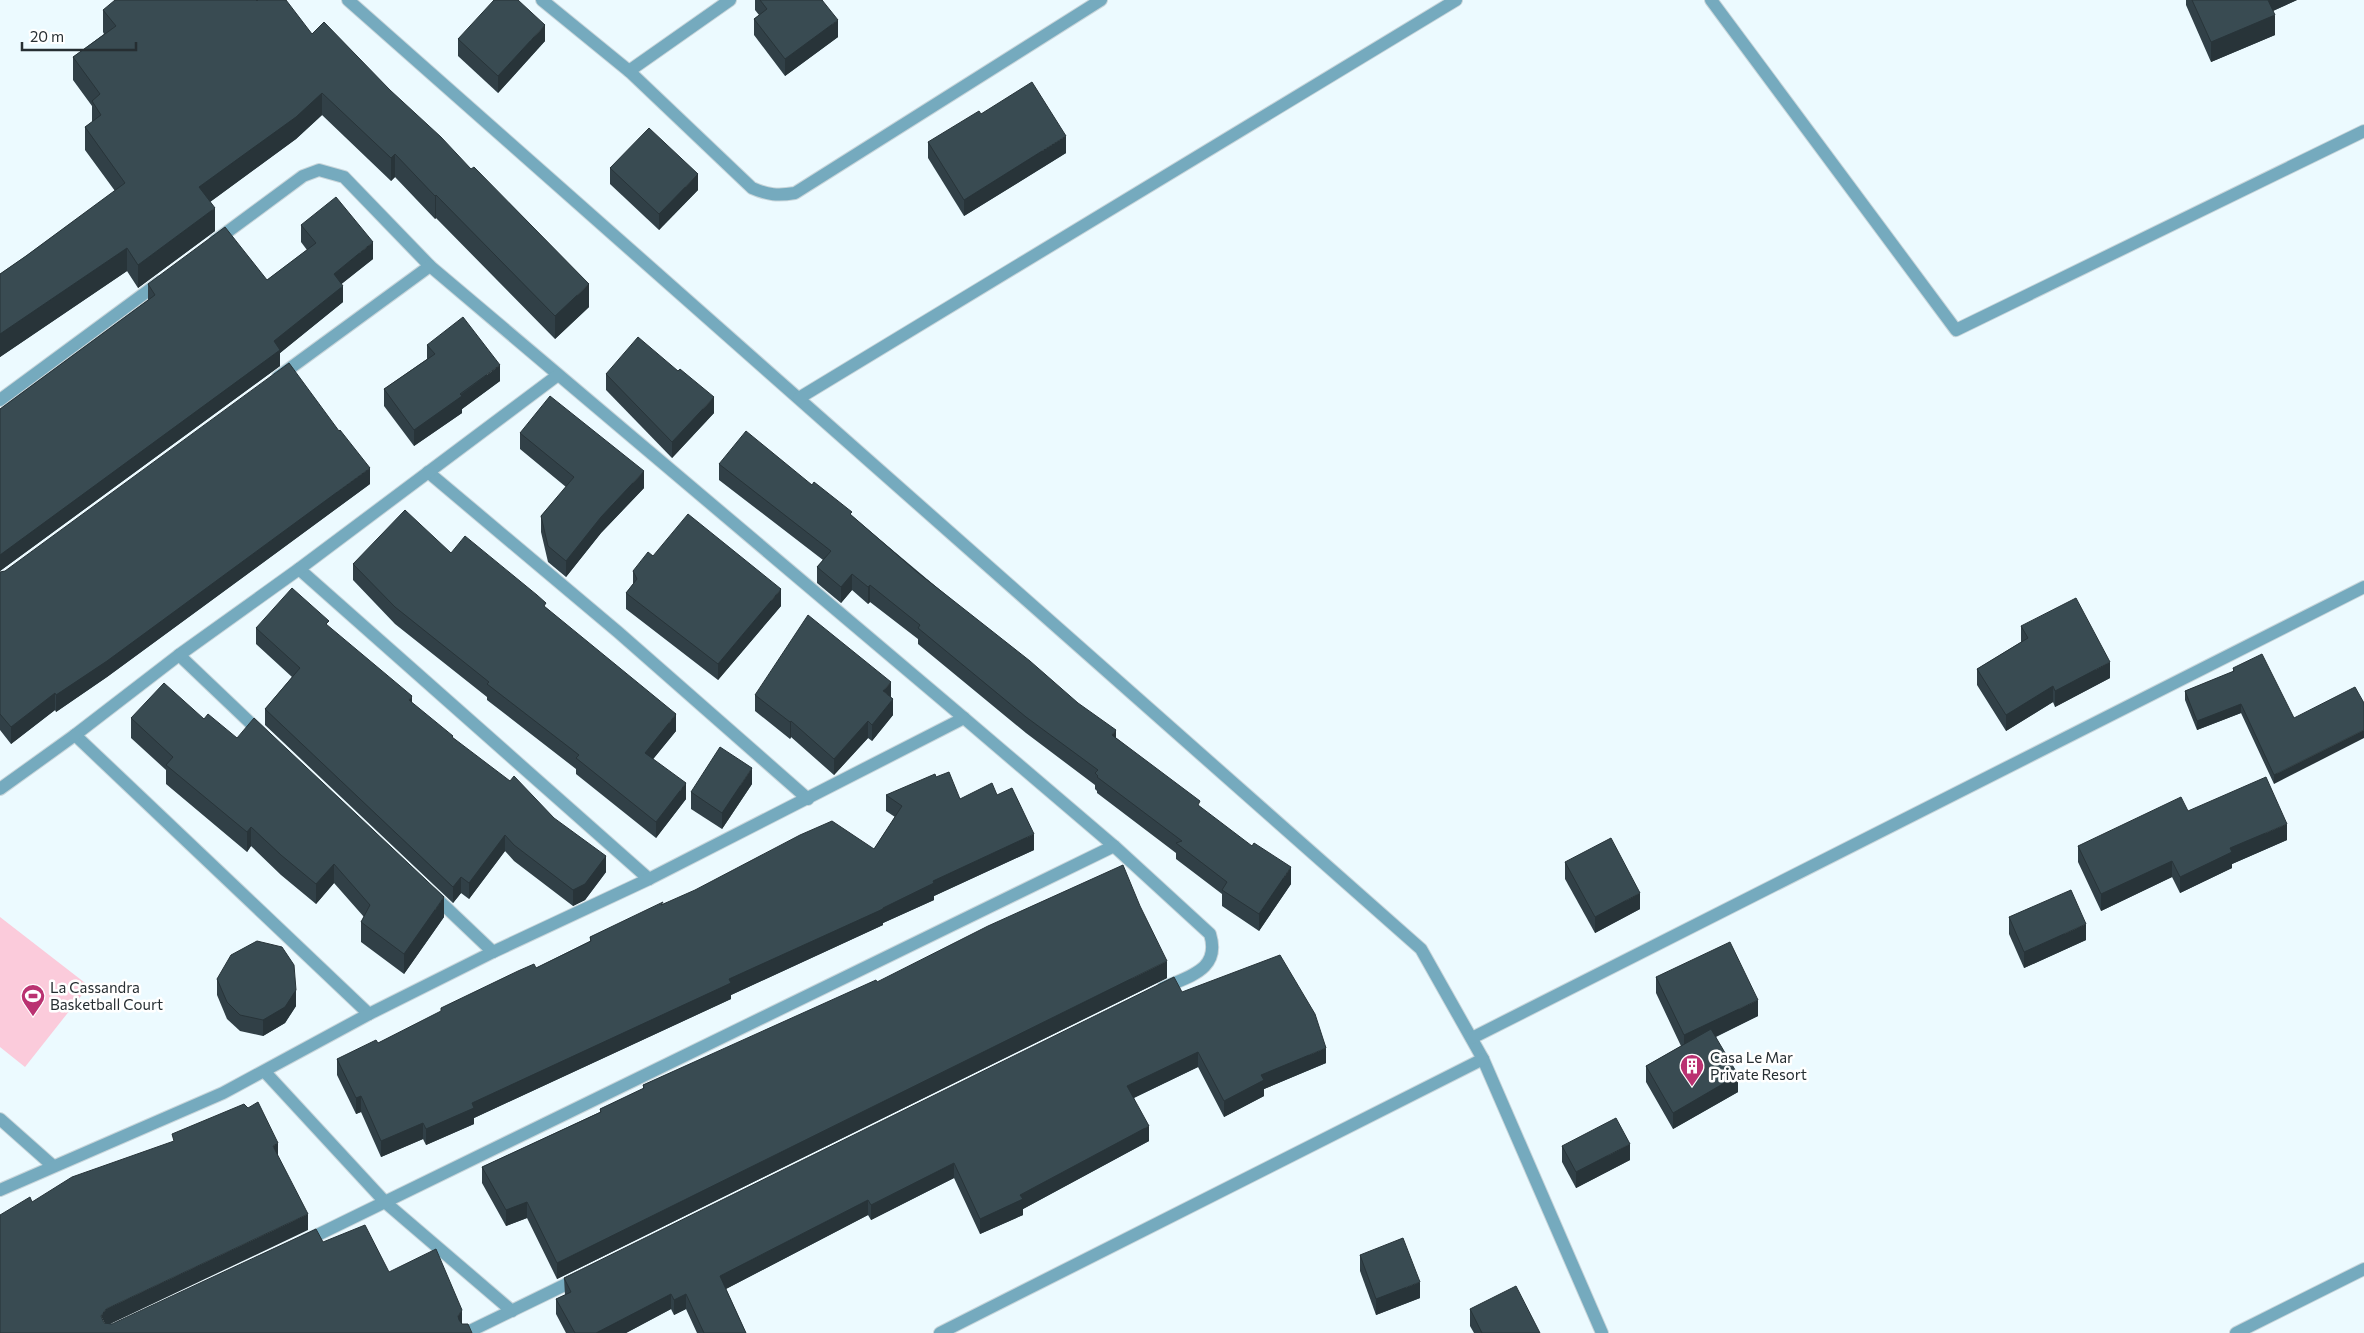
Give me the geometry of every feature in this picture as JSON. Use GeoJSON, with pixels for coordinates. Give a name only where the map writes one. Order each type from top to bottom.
{"type":"FeatureCollection","features":[{"type":"Feature","properties":{"kind":"street"},"geometry":{"type":"LineString","coordinates":[[348,0],[1421,949],[1483,1059],[1602,1333]]}},
{"type":"Feature","properties":{"kind":"street"},"geometry":{"type":"LineString","coordinates":[[542,0],[629,71],[752,188],[770,195],[780,196],[795,193],[1101,0]]}},
{"type":"Feature","properties":{"kind":"street"},"geometry":{"type":"LineString","coordinates":[[629,71],[730,0]]}},
{"type":"Feature","properties":{"kind":"street"},"geometry":{"type":"LineString","coordinates":[[798,398],[1456,0]]}},
{"type":"Feature","properties":{"kind":"street"},"geometry":{"type":"LineString","coordinates":[[1711,0],[1956,330],[2364,131]]}},
{"type":"Feature","properties":{"kind":"street"},"geometry":{"type":"LineString","coordinates":[[206,248],[303,176],[319,170],[344,177],[430,266],[1114,846],[1210,934],[1213,942],[1213,952],[1205,968],[1150,995]]}},
{"type":"Feature","properties":{"kind":"street"},"geometry":{"type":"LineString","coordinates":[[271,382],[430,266]]}},
{"type":"Feature","properties":{"kind":"street"},"geometry":{"type":"LineString","coordinates":[[0,400],[174,271]]}},
{"type":"Feature","properties":{"kind":"street"},"geometry":{"type":"LineString","coordinates":[[0,788],[75,735],[179,655],[299,570],[558,375]]}},
{"type":"Feature","properties":{"kind":"street"},"geometry":{"type":"LineString","coordinates":[[428,472],[618,632],[808,799]]}},
{"type":"Feature","properties":{"kind":"street"},"geometry":{"type":"LineString","coordinates":[[299,570],[649,879]]}},
{"type":"Feature","properties":{"kind":"street"},"geometry":{"type":"LineString","coordinates":[[1472,1038],[2364,587]]}},
{"type":"Feature","properties":{"kind":"street"},"geometry":{"type":"LineString","coordinates":[[179,655],[272,743]]}},
{"type":"Feature","properties":{"kind":"street"},"geometry":{"type":"LineString","coordinates":[[0,1190],[223,1093],[265,1072],[369,1014],[493,952],[649,879],[964,718]]}},
{"type":"Feature","properties":{"kind":"street"},"geometry":{"type":"LineString","coordinates":[[75,735],[369,1014]]}},
{"type":"Feature","properties":{"kind":"street"},"geometry":{"type":"LineString","coordinates":[[297,1245],[1114,846]]}},
{"type":"Feature","properties":{"kind":"street"},"geometry":{"type":"LineString","coordinates":[[422,884],[493,952]]}},
{"type":"Feature","properties":{"kind":"street"},"geometry":{"type":"LineString","coordinates":[[940,1333],[1483,1059]]}},
{"type":"Feature","properties":{"kind":"street"},"geometry":{"type":"LineString","coordinates":[[265,1072],[386,1202],[512,1311]]}},
{"type":"Feature","properties":{"kind":"street"},"geometry":{"type":"LineString","coordinates":[[0,1119],[53,1166]]}},
{"type":"Feature","properties":{"kind":"street"},"geometry":{"type":"LineString","coordinates":[[2236,1333],[2364,1269]]}},
{"type":"Feature","properties":{"kind":"street"},"geometry":{"type":"LineString","coordinates":[[466,1333],[591,1272]]}},
{"type":"Feature","properties":{"kind":"shaded area","name":"La Cassandra Basketball Court"},"geometry":{"type":"Polygon","coordinates":[[[0,917],[89,986],[25,1067],[0,1047],[0,917]]]}},
{"type":"Feature","properties":{"kind":"building"},"geometry":{"type":"Polygon","coordinates":[[[115,0],[286,0],[312,34],[324,22],[471,169],[474,167],[589,284],[555,316],[395,154],[391,158],[322,93],[296,117],[199,187],[215,208],[138,265],[127,248],[0,334],[0,274],[125,183],[85,127],[101,115],[92,101],[100,94],[73,57],[116,26],[103,10],[115,0]]]}},
{"type":"Feature","properties":{"kind":"building"},"geometry":{"type":"Polygon","coordinates":[[[494,0],[518,0],[545,25],[498,76],[458,39],[494,0]]]}},
{"type":"Feature","properties":{"kind":"building"},"geometry":{"type":"Polygon","coordinates":[[[760,0],[822,0],[838,20],[785,59],[754,19],[767,9],[760,0]]]}},
{"type":"Feature","properties":{"kind":"building"},"geometry":{"type":"Polygon","coordinates":[[[2192,0],[2268,0],[2275,15],[2211,42],[2192,0]]]}},
{"type":"Feature","properties":{"kind":"building"},"geometry":{"type":"Polygon","coordinates":[[[1032,82],[1066,136],[964,200],[928,142],[979,111],[981,114],[1032,82]]]}},
{"type":"Feature","properties":{"kind":"building"},"geometry":{"type":"Polygon","coordinates":[[[649,128],[698,174],[659,214],[610,168],[649,128]]]}},
{"type":"Feature","properties":{"kind":"building"},"geometry":{"type":"Polygon","coordinates":[[[336,197],[373,242],[334,274],[343,286],[274,341],[280,350],[0,555],[0,409],[155,295],[148,284],[225,227],[267,280],[316,243],[301,225],[336,197]]]}},
{"type":"Feature","properties":{"kind":"building"},"geometry":{"type":"Polygon","coordinates":[[[463,317],[500,365],[460,394],[462,396],[414,430],[384,389],[435,354],[427,345],[463,317]]]}},
{"type":"Feature","properties":{"kind":"building"},"geometry":{"type":"Polygon","coordinates":[[[638,337],[678,371],[680,369],[714,397],[672,442],[606,374],[638,337]]]}},
{"type":"Feature","properties":{"kind":"building"},"geometry":{"type":"Polygon","coordinates":[[[289,363],[339,431],[370,468],[107,661],[56,695],[55,693],[11,727],[0,714],[0,572],[5,571],[289,363]]]}},
{"type":"Feature","properties":{"kind":"building"},"geometry":{"type":"Polygon","coordinates":[[[550,396],[644,471],[601,517],[566,561],[548,546],[541,516],[574,477],[520,433],[550,396]]]}},
{"type":"Feature","properties":{"kind":"building"},"geometry":{"type":"Polygon","coordinates":[[[746,431],[812,485],[814,482],[852,512],[850,514],[917,572],[1030,661],[1078,703],[1116,730],[1112,735],[1200,801],[1198,805],[1252,846],[1254,843],[1291,867],[1259,914],[1222,890],[1227,882],[1176,843],[1182,841],[1097,777],[1095,773],[1098,770],[1026,717],[918,628],[920,625],[870,585],[868,587],[852,574],[841,587],[817,567],[831,551],[719,464],[746,431]]]}},
{"type":"Feature","properties":{"kind":"building"},"geometry":{"type":"Polygon","coordinates":[[[405,510],[451,553],[465,536],[537,595],[546,603],[544,606],[676,714],[645,753],[686,783],[656,822],[576,758],[579,755],[487,684],[489,682],[395,607],[353,564],[405,510]]]}},
{"type":"Feature","properties":{"kind":"building"},"geometry":{"type":"Polygon","coordinates":[[[688,514],[781,589],[718,664],[626,593],[637,579],[633,571],[648,552],[653,556],[688,514]]]}},
{"type":"Feature","properties":{"kind":"building"},"geometry":{"type":"Polygon","coordinates":[[[292,588],[329,621],[326,624],[412,696],[409,700],[452,737],[510,781],[514,776],[554,818],[606,856],[585,884],[573,890],[514,845],[505,835],[469,883],[461,877],[453,887],[265,709],[300,668],[256,628],[292,588]]]}},
{"type":"Feature","properties":{"kind":"building"},"geometry":{"type":"Polygon","coordinates":[[[2076,598],[2110,662],[2055,691],[2053,686],[2006,715],[1977,669],[2028,638],[2021,626],[2076,598]]]}},
{"type":"Feature","properties":{"kind":"building"},"geometry":{"type":"Polygon","coordinates":[[[808,615],[891,682],[883,691],[893,699],[872,725],[868,721],[834,759],[791,721],[755,695],[808,615]]]}},
{"type":"Feature","properties":{"kind":"building"},"geometry":{"type":"Polygon","coordinates":[[[2262,654],[2294,718],[2355,687],[2364,703],[2364,730],[2274,775],[2241,704],[2197,721],[2185,691],[2234,671],[2233,668],[2262,654]]]}},
{"type":"Feature","properties":{"kind":"building"},"geometry":{"type":"Polygon","coordinates":[[[164,683],[204,719],[208,714],[237,738],[254,718],[444,897],[404,954],[361,922],[370,905],[334,864],[316,884],[251,827],[247,832],[166,765],[173,757],[131,718],[164,683]]]}},
{"type":"Feature","properties":{"kind":"building"},"geometry":{"type":"Polygon","coordinates":[[[720,747],[752,768],[722,813],[691,792],[720,747]]]}},
{"type":"Feature","properties":{"kind":"building"},"geometry":{"type":"Polygon","coordinates":[[[949,772],[960,799],[992,783],[997,795],[1012,788],[1034,834],[933,881],[934,883],[883,909],[729,979],[731,983],[472,1103],[474,1108],[426,1129],[423,1123],[381,1141],[361,1096],[356,1098],[337,1059],[376,1040],[378,1043],[441,1011],[441,1008],[518,971],[534,964],[536,968],[591,941],[590,937],[663,902],[661,905],[695,890],[800,835],[832,821],[874,849],[902,806],[886,795],[935,774],[936,777],[949,772]]]}},
{"type":"Feature","properties":{"kind":"building"},"geometry":{"type":"Polygon","coordinates":[[[2266,777],[2287,824],[2230,848],[2232,852],[2180,877],[2172,861],[2101,894],[2078,846],[2181,797],[2188,811],[2266,777]]]}},
{"type":"Feature","properties":{"kind":"building"},"geometry":{"type":"Polygon","coordinates":[[[1611,838],[1640,893],[1595,917],[1565,862],[1611,838]]]}},
{"type":"Feature","properties":{"kind":"building"},"geometry":{"type":"Polygon","coordinates":[[[1123,865],[1140,906],[1167,961],[557,1263],[527,1202],[506,1210],[482,1167],[601,1112],[600,1109],[644,1088],[643,1085],[876,980],[877,982],[988,926],[1123,865]]]}},
{"type":"Feature","properties":{"kind":"building"},"geometry":{"type":"Polygon","coordinates":[[[2071,890],[2086,924],[2024,952],[2009,917],[2071,890]]]}},
{"type":"Feature","properties":{"kind":"building"},"geometry":{"type":"Polygon","coordinates":[[[257,941],[282,947],[294,965],[296,990],[285,1007],[263,1020],[240,1015],[227,1002],[217,979],[231,955],[257,941]]]}},
{"type":"Feature","properties":{"kind":"building"},"geometry":{"type":"Polygon","coordinates":[[[1730,942],[1758,1000],[1684,1035],[1656,977],[1730,942]]]}},
{"type":"Feature","properties":{"kind":"building"},"geometry":{"type":"Polygon","coordinates":[[[1280,955],[1315,1014],[1326,1048],[1261,1075],[1264,1080],[1224,1101],[1198,1052],[1127,1086],[1149,1126],[1020,1195],[1023,1199],[980,1219],[954,1163],[871,1205],[868,1200],[720,1276],[746,1333],[704,1333],[686,1294],[674,1300],[671,1294],[596,1333],[575,1333],[556,1299],[571,1292],[564,1278],[1174,977],[1182,992],[1280,955]]]}},
{"type":"Feature","properties":{"kind":"building","name":"Casa Le Mar Private Resort"},"geometry":{"type":"Polygon","coordinates":[[[1711,1029],[1738,1075],[1673,1113],[1646,1066],[1711,1029]]]}},
{"type":"Feature","properties":{"kind":"building"},"geometry":{"type":"Polygon","coordinates":[[[258,1102],[278,1143],[273,1146],[308,1214],[106,1309],[101,1316],[104,1323],[112,1324],[316,1229],[323,1242],[365,1225],[389,1272],[436,1249],[462,1310],[458,1316],[459,1320],[462,1324],[468,1324],[472,1333],[0,1333],[0,1215],[30,1197],[32,1202],[72,1177],[174,1141],[172,1134],[244,1104],[248,1108],[258,1102]]]}},
{"type":"Feature","properties":{"kind":"building"},"geometry":{"type":"Polygon","coordinates":[[[1616,1118],[1630,1144],[1576,1172],[1562,1146],[1616,1118]]]}},
{"type":"Feature","properties":{"kind":"building"},"geometry":{"type":"Polygon","coordinates":[[[1403,1238],[1420,1282],[1376,1299],[1360,1255],[1403,1238]]]}},
{"type":"Feature","properties":{"kind":"building"},"geometry":{"type":"Polygon","coordinates":[[[1516,1286],[1540,1333],[1482,1333],[1470,1309],[1516,1286]]]}},
{"type":"Feature","properties":{"kind":"place","name":"La Cassandra Basketball Court"},"geometry":{"type":"Point","coordinates":[33,1017]}},
{"type":"Feature","properties":{"kind":"place","name":"Casa Le Mar Private Resort"},"geometry":{"type":"Point","coordinates":[1692,1087]}}]}
